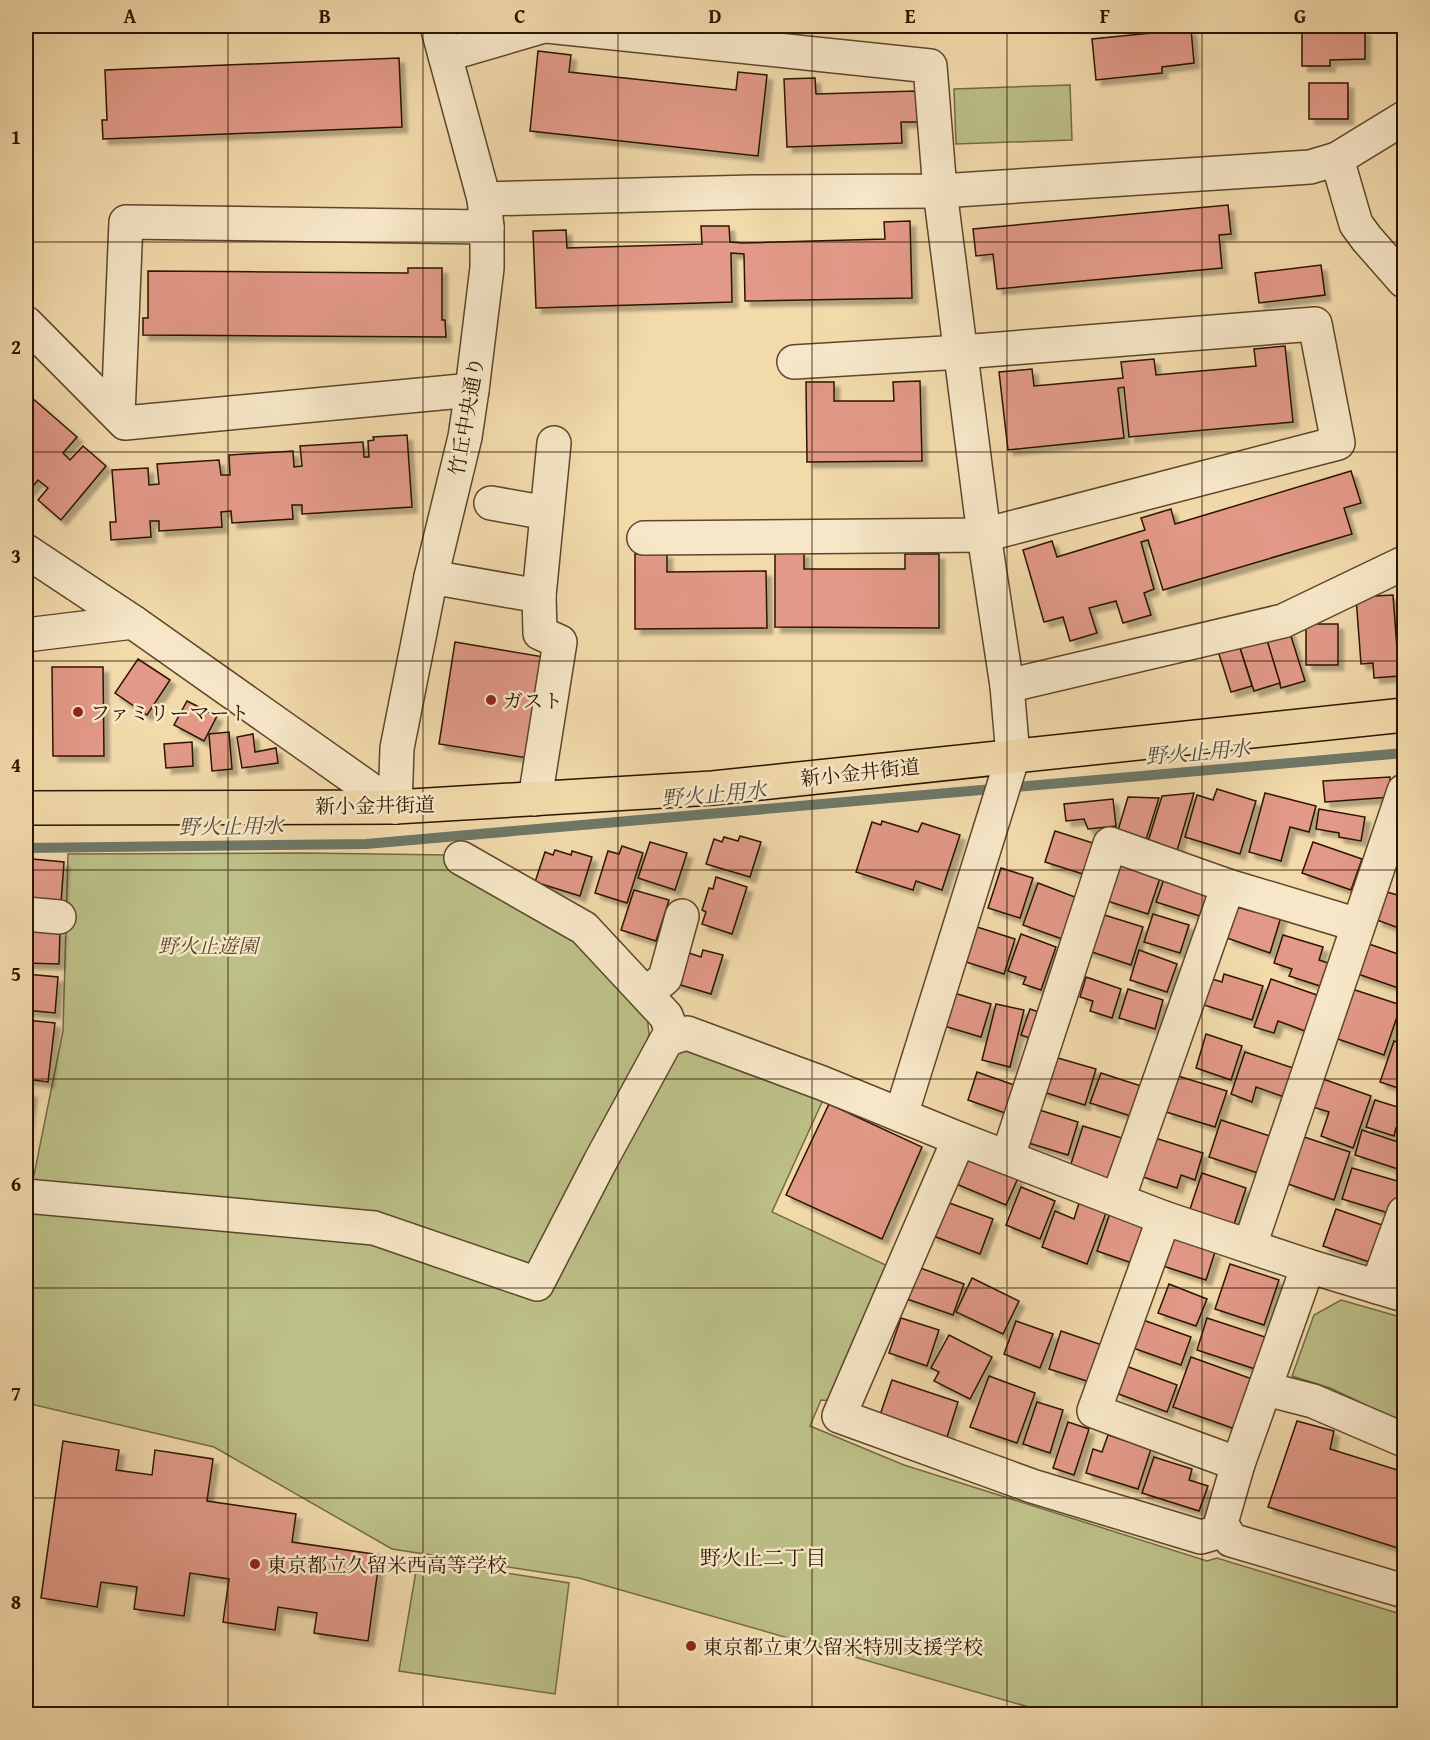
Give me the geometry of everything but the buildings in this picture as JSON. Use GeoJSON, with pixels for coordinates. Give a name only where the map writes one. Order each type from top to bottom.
{"type":"FeatureCollection","features":[{"type":"Feature","properties":{"kind":"main road","name":"新小金井街道"},"geometry":{"type":"LineString","coordinates":[[26,808],[395,807],[713,789],[1005,780],[1404,715]]}},
{"type":"Feature","properties":{"kind":"street"},"geometry":{"type":"LineString","coordinates":[[441,40],[545,26],[930,66],[940,190],[984,535],[1007,686],[1005,780],[901,1115]]}},
{"type":"Feature","properties":{"kind":"street","name":"竹丘中央通り"},"geometry":{"type":"LineString","coordinates":[[395,807],[397,748],[431,577],[465,437],[487,268],[485,213],[441,40]]}},
{"type":"Feature","properties":{"kind":"street"},"geometry":{"type":"LineString","coordinates":[[118,415],[126,222],[485,213],[753,192],[940,190],[1310,167],[1337,159],[1404,118]]}},
{"type":"Feature","properties":{"kind":"street"},"geometry":{"type":"LineString","coordinates":[[1337,159],[1356,224],[1404,281]]}},
{"type":"Feature","properties":{"kind":"street"},"geometry":{"type":"LineString","coordinates":[[26,323],[125,423],[472,390]]}},
{"type":"Feature","properties":{"kind":"street"},"geometry":{"type":"LineString","coordinates":[[644,538],[984,535],[1338,443],[1315,324],[961,352],[794,362]]}},
{"type":"Feature","properties":{"kind":"street"},"geometry":{"type":"LineString","coordinates":[[535,799],[560,642],[540,633],[539,596],[554,443]]}},
{"type":"Feature","properties":{"kind":"street"},"geometry":{"type":"LineString","coordinates":[[490,503],[547,513]]}},
{"type":"Feature","properties":{"kind":"street"},"geometry":{"type":"LineString","coordinates":[[26,551],[133,622],[395,807]]}},
{"type":"Feature","properties":{"kind":"street"},"geometry":{"type":"LineString","coordinates":[[1007,686],[1283,621],[1404,562]]}},
{"type":"Feature","properties":{"kind":"street"},"geometry":{"type":"LineString","coordinates":[[431,577],[539,596]]}},
{"type":"Feature","properties":{"kind":"street"},"geometry":{"type":"LineString","coordinates":[[26,635],[133,622]]}},
{"type":"Feature","properties":{"kind":"street"},"geometry":{"type":"LineString","coordinates":[[1250,1245],[1358,925],[1392,863],[1404,791]]}},
{"type":"Feature","properties":{"kind":"street"},"geometry":{"type":"LineString","coordinates":[[1008,1156],[1110,844],[1228,886],[1358,925]]}},
{"type":"Feature","properties":{"kind":"street"},"geometry":{"type":"LineString","coordinates":[[461,858],[584,928],[666,1016],[674,1037]]}},
{"type":"Feature","properties":{"kind":"street"},"geometry":{"type":"LineString","coordinates":[[1118,1199],[1228,886]]}},
{"type":"Feature","properties":{"kind":"street"},"geometry":{"type":"LineString","coordinates":[[26,914],[59,917]]}},
{"type":"Feature","properties":{"kind":"street"},"geometry":{"type":"LineString","coordinates":[[646,994],[665,978],[681,916]]}},
{"type":"Feature","properties":{"kind":"street"},"geometry":{"type":"LineString","coordinates":[[26,1196],[374,1228],[537,1284],[667,1039],[687,1033],[822,1083],[1164,1218],[1391,1291],[1404,1213]]}},
{"type":"Feature","properties":{"kind":"street"},"geometry":{"type":"LineString","coordinates":[[959,1139],[839,1416],[1032,1486],[1201,1537],[1225,1530]]}},
{"type":"Feature","properties":{"kind":"street"},"geometry":{"type":"LineString","coordinates":[[1164,1218],[1094,1411],[1238,1464]]}},
{"type":"Feature","properties":{"kind":"street"},"geometry":{"type":"LineString","coordinates":[[1308,1266],[1238,1464],[1221,1523],[1231,1540],[1404,1591]]}},
{"type":"Feature","properties":{"kind":"street"},"geometry":{"type":"LineString","coordinates":[[1266,1389],[1313,1401],[1404,1440]]}},
{"type":"Feature","properties":{"kind":"green space"},"geometry":{"type":"Polygon","coordinates":[[[1070,85],[1072,140],[956,144],[954,89],[1070,85]]]}},
{"type":"Feature","properties":{"kind":"green space","name":"野火止遊園"},"geometry":{"type":"Polygon","coordinates":[[[68,854],[449,855],[576,936],[647,1014],[649,1035],[601,1159],[681,1045],[823,1100],[772,1212],[890,1267],[832,1401],[821,1400],[810,1426],[904,1465],[1207,1561],[1217,1558],[1404,1615],[1404,1714],[1053,1714],[579,1578],[392,1549],[214,1447],[26,1403],[26,1231],[32,1214],[43,1206],[321,1220],[181,1193],[33,1180],[63,1031],[68,854]]]}},
{"type":"Feature","properties":{"kind":"green space"},"geometry":{"type":"Polygon","coordinates":[[[1341,1300],[1404,1318],[1404,1423],[1330,1388],[1292,1376],[1314,1315],[1341,1300]]]}},
{"type":"Feature","properties":{"kind":"green space"},"geometry":{"type":"Polygon","coordinates":[[[418,1559],[569,1583],[555,1694],[399,1671],[418,1559]]]}},
{"type":"Feature","properties":{"kind":"waterway","name":"野火止用水"},"geometry":{"type":"LineString","coordinates":[[26,848],[366,844],[1404,753]]}},
{"type":"Feature","properties":{"kind":"place","name":"ガスト"},"geometry":{"type":"Point","coordinates":[491,700]}},
{"type":"Feature","properties":{"kind":"place","name":"ファミリーマート"},"geometry":{"type":"Point","coordinates":[78,712]}},
{"type":"Feature","properties":{"kind":"place","name":"東京都立久留米西高等学校"},"geometry":{"type":"Point","coordinates":[255,1564]}},
{"type":"Feature","properties":{"kind":"place","name":"東京都立東久留米特別支援学校"},"geometry":{"type":"Point","coordinates":[691,1646]}},
{"type":"Feature","properties":{"kind":"district","name":"野火止二丁目"},"geometry":{"type":"Point","coordinates":[763,1557]}}]}
